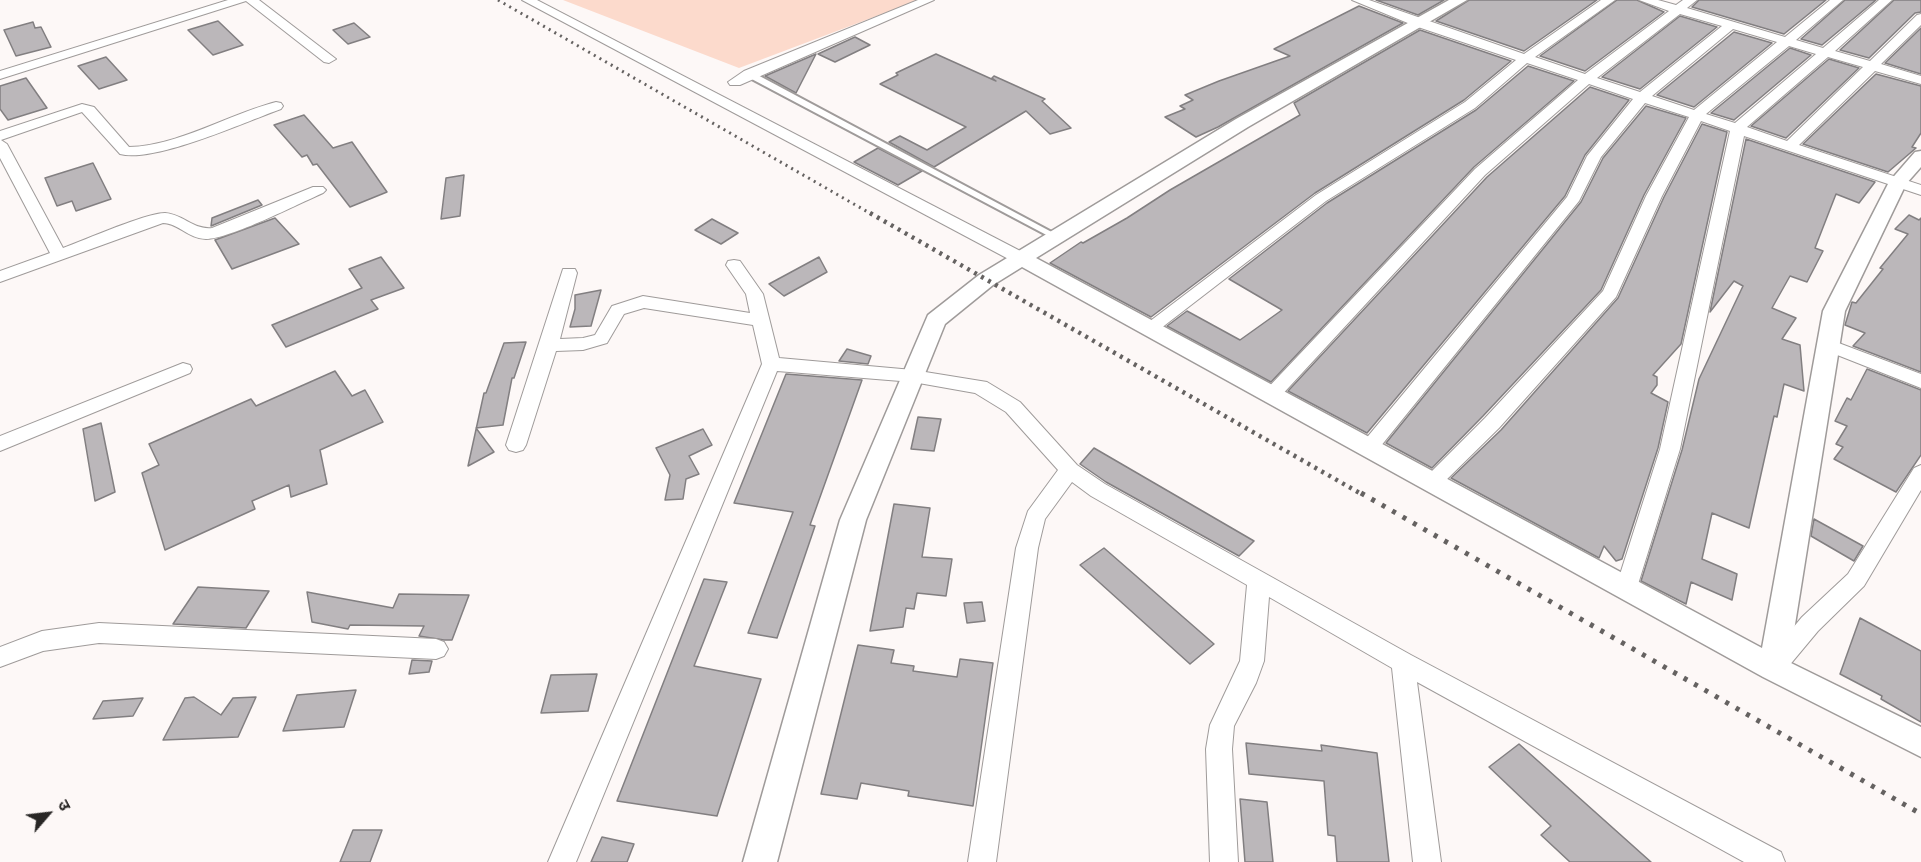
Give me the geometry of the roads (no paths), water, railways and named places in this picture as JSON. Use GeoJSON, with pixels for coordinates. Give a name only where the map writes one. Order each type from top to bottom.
{"type":"FeatureCollection","features":[{"type":"Feature","properties":{"kind":"street"},"geometry":{"type":"LineString","coordinates":[[0,75],[240,0]]}},
{"type":"Feature","properties":{"kind":"street"},"geometry":{"type":"LineString","coordinates":[[251,0],[329,59]]}},
{"type":"Feature","properties":{"kind":"street"},"geometry":{"type":"LineString","coordinates":[[528,0],[1022,259],[1773,668],[1921,743]]}},
{"type":"Feature","properties":{"kind":"street"},"geometry":{"type":"LineString","coordinates":[[735,82],[749,74],[928,0]]}},
{"type":"Feature","properties":{"kind":"street"},"geometry":{"type":"LineString","coordinates":[[1358,0],[1419,23],[1921,190]]}},
{"type":"Feature","properties":{"kind":"street"},"geometry":{"type":"LineString","coordinates":[[760,862],[853,520],[936,320],[986,280],[1242,123],[1460,0]]}},
{"type":"Feature","properties":{"kind":"street"},"geometry":{"type":"LineString","coordinates":[[1150,328],[1321,198],[1470,105],[1526,58],[1609,0]]}},
{"type":"Feature","properties":{"kind":"street"},"geometry":{"type":"LineString","coordinates":[[1645,0],[1921,80]]}},
{"type":"Feature","properties":{"kind":"street"},"geometry":{"type":"LineString","coordinates":[[1271,394],[1480,172],[1588,78],[1691,0]]}},
{"type":"Feature","properties":{"kind":"street"},"geometry":{"type":"LineString","coordinates":[[1432,481],[1492,423],[1610,293],[1654,196],[1698,114],[1837,0]]}},
{"type":"Feature","properties":{"kind":"street"},"geometry":{"type":"LineString","coordinates":[[1627,587],[1670,449],[1738,128],[1886,0]]}},
{"type":"Feature","properties":{"kind":"street"},"geometry":{"type":"LineString","coordinates":[[1791,145],[1921,18]]}},
{"type":"Feature","properties":{"kind":"street"},"geometry":{"type":"LineString","coordinates":[[1369,447],[1574,198],[1593,156],[1643,96],[1731,25]]}},
{"type":"Feature","properties":{"kind":"street"},"geometry":{"type":"LineString","coordinates":[[0,136],[81,108],[89,110],[125,151],[129,152],[158,146],[276,106]]}},
{"type":"Feature","properties":{"kind":"street"},"geometry":{"type":"LineString","coordinates":[[0,144],[59,255]]}},
{"type":"Feature","properties":{"kind":"street"},"geometry":{"type":"LineString","coordinates":[[1773,668],[1834,311],[1898,182],[1921,156]]}},
{"type":"Feature","properties":{"kind":"street"},"geometry":{"type":"LineString","coordinates":[[0,277],[161,218],[170,217],[196,235],[215,233],[318,190]]}},
{"type":"Feature","properties":{"kind":"street"},"geometry":{"type":"LineString","coordinates":[[562,862],[771,364],[754,294],[734,265]]}},
{"type":"Feature","properties":{"kind":"street"},"geometry":{"type":"LineString","coordinates":[[516,445],[549,345],[569,273]]}},
{"type":"Feature","properties":{"kind":"street"},"geometry":{"type":"LineString","coordinates":[[549,345],[584,344],[601,339],[618,310],[643,302],[760,320]]}},
{"type":"Feature","properties":{"kind":"street"},"geometry":{"type":"LineString","coordinates":[[1828,345],[1921,381]]}},
{"type":"Feature","properties":{"kind":"street"},"geometry":{"type":"LineString","coordinates":[[771,364],[913,376],[980,387],[1013,407],[1070,470],[1098,490],[1403,662],[1771,862]]}},
{"type":"Feature","properties":{"kind":"street"},"geometry":{"type":"LineString","coordinates":[[0,444],[183,369]]}},
{"type":"Feature","properties":{"kind":"street"},"geometry":{"type":"LineString","coordinates":[[982,862],[1027,548],[1035,517],[1070,470]]}},
{"type":"Feature","properties":{"kind":"street"},"geometry":{"type":"LineString","coordinates":[[1773,668],[1810,624],[1856,580],[1921,472]]}},
{"type":"Feature","properties":{"kind":"street"},"geometry":{"type":"LineString","coordinates":[[1224,862],[1220,741],[1222,725],[1244,683],[1252,661],[1259,580]]}},
{"type":"Feature","properties":{"kind":"street"},"geometry":{"type":"LineString","coordinates":[[0,657],[42,641],[99,633],[436,649]]}},
{"type":"Feature","properties":{"kind":"street"},"geometry":{"type":"LineString","coordinates":[[1403,662],[1426,862]]}},
{"type":"Feature","properties":{"kind":"lane"},"geometry":{"type":"LineString","coordinates":[[749,74],[1057,237]]}},
{"type":"Feature","properties":{"kind":"railway"},"geometry":{"type":"LineString","coordinates":[[498,0],[873,215]]}},
{"type":"Feature","properties":{"kind":"railway"},"geometry":{"type":"LineString","coordinates":[[870,213],[1363,495]]}},
{"type":"Feature","properties":{"kind":"railway"},"geometry":{"type":"LineString","coordinates":[[1361,493],[1921,814]]}}]}
